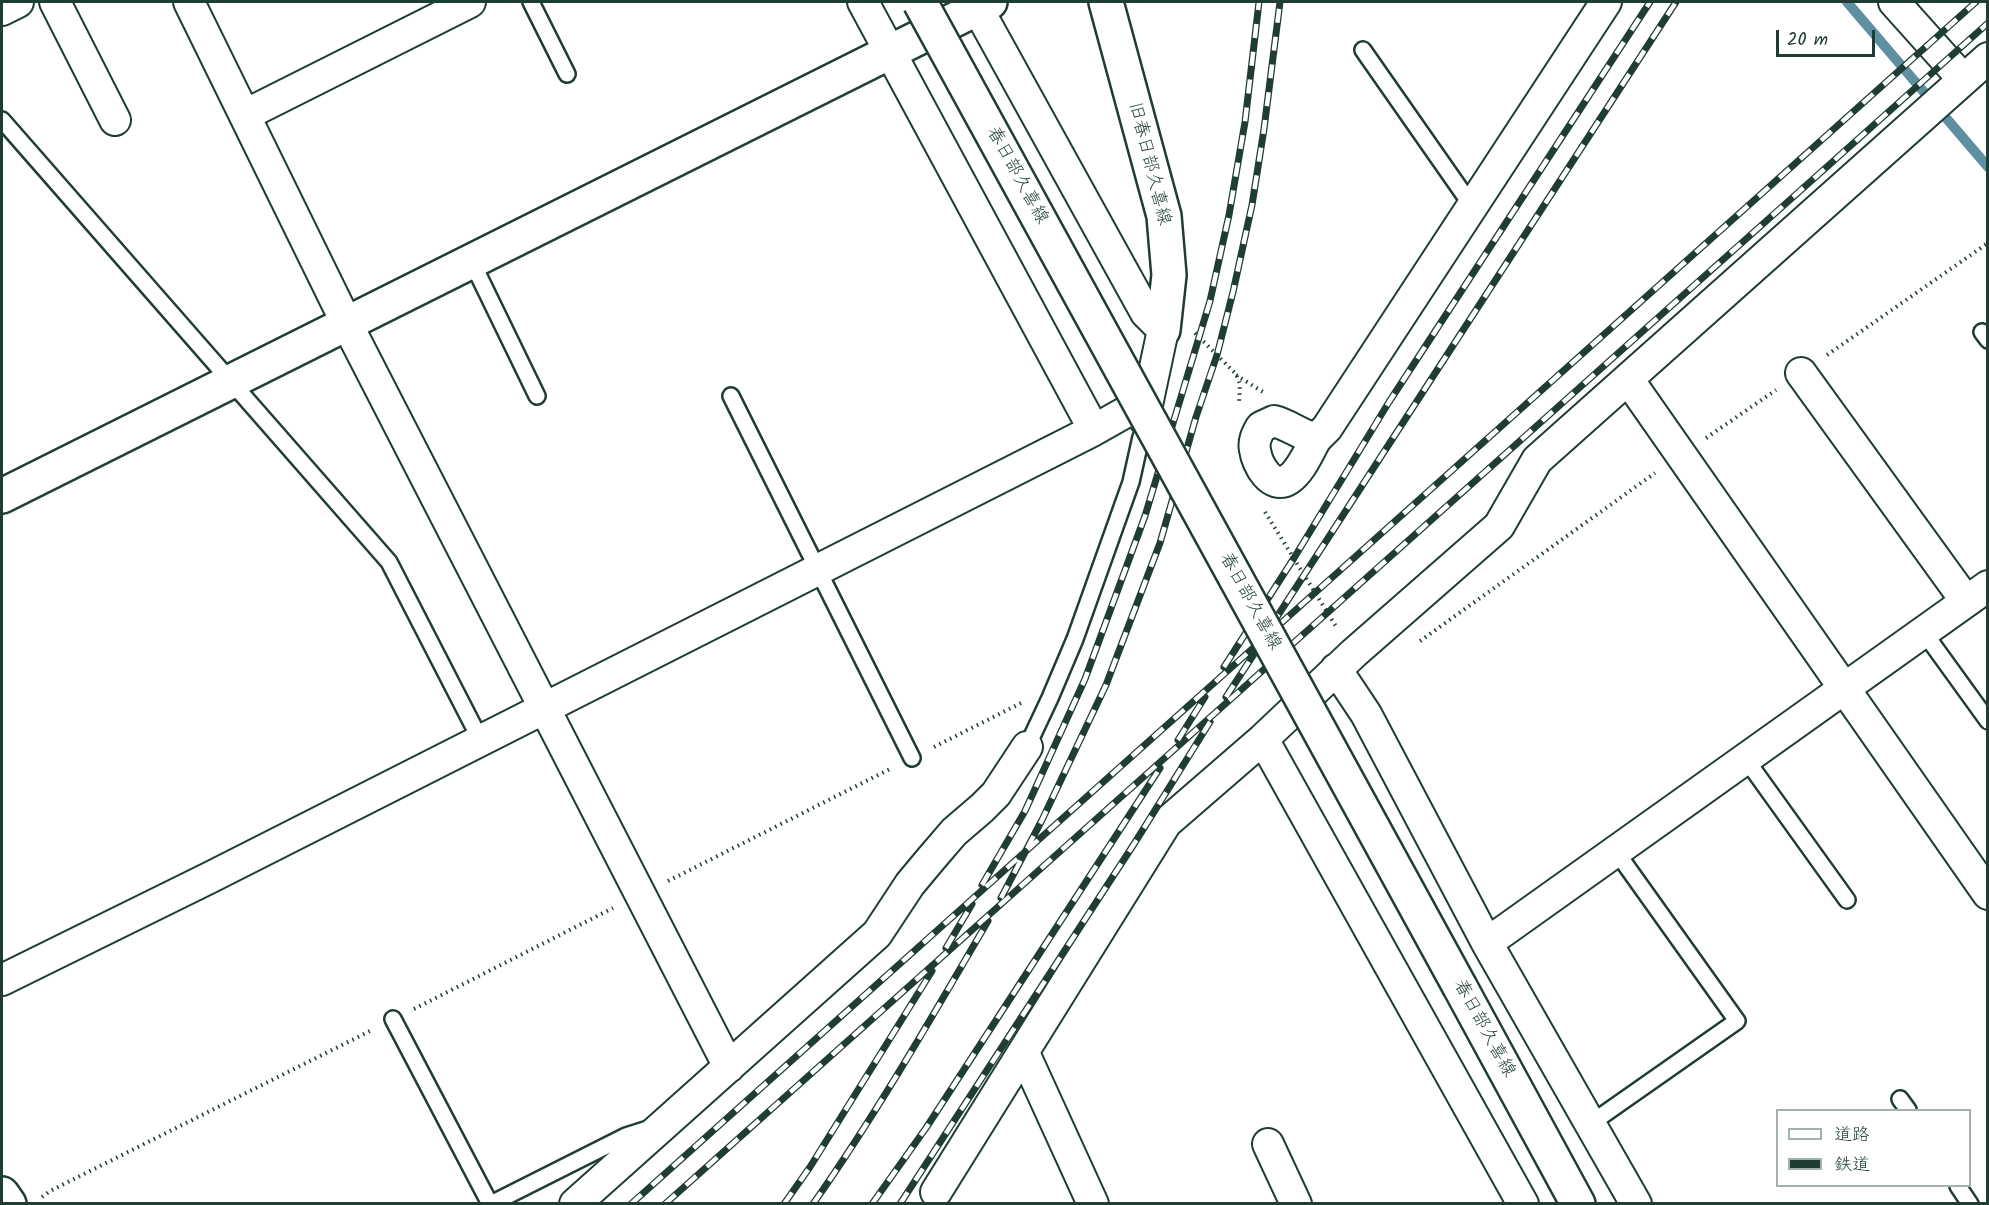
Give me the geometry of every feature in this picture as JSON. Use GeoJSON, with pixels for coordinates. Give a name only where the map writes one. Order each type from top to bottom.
{"type":"FeatureCollection","features":[{"type":"Feature","properties":{"kind":"street"},"geometry":{"type":"LineString","coordinates":[[2,10],[18,2]]}},
{"type":"Feature","properties":{"kind":"street"},"geometry":{"type":"LineString","coordinates":[[55,2],[115,120]]}},
{"type":"Feature","properties":{"kind":"street"},"geometry":{"type":"LineString","coordinates":[[189,2],[347,324],[729,1067]]}},
{"type":"Feature","properties":{"kind":"street"},"geometry":{"type":"LineString","coordinates":[[244,115],[470,2]]}},
{"type":"Feature","properties":{"kind":"street"},"geometry":{"type":"LineString","coordinates":[[863,2],[1094,430]]}},
{"type":"Feature","properties":{"kind":"street","name":"春日部久喜線"},"geometry":{"type":"LineString","coordinates":[[920,2],[1578,1203]]}},
{"type":"Feature","properties":{"kind":"street","name":"旧春日部久喜線"},"geometry":{"type":"LineString","coordinates":[[1106,2],[1164,216],[1169,275],[1163,330]]}},
{"type":"Feature","properties":{"kind":"street"},"geometry":{"type":"LineString","coordinates":[[1316,439],[1327,428],[1606,2]]}},
{"type":"Feature","properties":{"kind":"street"},"geometry":{"type":"LineString","coordinates":[[1894,2],[1963,79]]}},
{"type":"Feature","properties":{"kind":"street"},"geometry":{"type":"LineString","coordinates":[[2,496],[472,262],[981,4],[1146,314],[1163,330],[1141,437]]}},
{"type":"Feature","properties":{"kind":"street"},"geometry":{"type":"LineString","coordinates":[[934,1200],[1166,823],[1263,739],[1336,669],[1499,526],[1537,460],[1988,58]]}},
{"type":"Feature","properties":{"kind":"street"},"geometry":{"type":"LineString","coordinates":[[1486,943],[1977,594],[1801,373]]}},
{"type":"Feature","properties":{"kind":"street"},"geometry":{"type":"LineString","coordinates":[[1628,379],[1988,894]]}},
{"type":"Feature","properties":{"kind":"street"},"geometry":{"type":"LineString","coordinates":[[2,980],[1094,430],[1147,400]]}},
{"type":"Feature","properties":{"kind":"street"},"geometry":{"type":"LineString","coordinates":[[1336,669],[1366,714],[1486,943],[1636,1203]]}},
{"type":"Feature","properties":{"kind":"street"},"geometry":{"type":"LineString","coordinates":[[1263,739],[1523,1203]]}},
{"type":"Feature","properties":{"kind":"street"},"geometry":{"type":"LineString","coordinates":[[575,1203],[877,934],[910,884],[954,832],[996,794],[1027,747]]}},
{"type":"Feature","properties":{"kind":"street"},"geometry":{"type":"LineString","coordinates":[[1024,1053],[1093,1203]]}},
{"type":"Feature","properties":{"kind":"street"},"geometry":{"type":"LineString","coordinates":[[1268,1144],[1296,1203]]}},
{"type":"Feature","properties":{"kind":"street"},"geometry":{"type":"LineString","coordinates":[[2,1194],[24,1201]]}},
{"type":"Feature","properties":{"kind":"lane"},"geometry":{"type":"LineString","coordinates":[[531,2],[567,74]]}},
{"type":"Feature","properties":{"kind":"lane"},"geometry":{"type":"LineString","coordinates":[[1363,50],[1472,206]]}},
{"type":"Feature","properties":{"kind":"lane"},"geometry":{"type":"LineString","coordinates":[[2,120],[389,562],[480,739]]}},
{"type":"Feature","properties":{"kind":"lane"},"geometry":{"type":"LineString","coordinates":[[472,262],[537,396]]}},
{"type":"Feature","properties":{"kind":"lane"},"geometry":{"type":"LineString","coordinates":[[730,396],[912,758]]}},
{"type":"Feature","properties":{"kind":"lane"},"geometry":{"type":"LineString","coordinates":[[1027,747],[1075,639],[1131,482],[1141,437]]}},
{"type":"Feature","properties":{"kind":"lane"},"geometry":{"type":"LineString","coordinates":[[1923,632],[1988,721]]}},
{"type":"Feature","properties":{"kind":"lane"},"geometry":{"type":"LineString","coordinates":[[1745,758],[1847,900]]}},
{"type":"Feature","properties":{"kind":"lane"},"geometry":{"type":"LineString","coordinates":[[1590,1124],[1737,1021],[1615,850]]}},
{"type":"Feature","properties":{"kind":"lane"},"geometry":{"type":"LineString","coordinates":[[393,1019],[490,1203],[626,1136],[665,1124]]}},
{"type":"Feature","properties":{"kind":"lane"},"geometry":{"type":"LineString","coordinates":[[1959,1187],[1970,1203]]}},
{"type":"Feature","properties":{"kind":"path"},"geometry":{"type":"LineString","coordinates":[[24,1201],[50,1191],[1056,685]]}},
{"type":"Feature","properties":{"kind":"waterway"},"geometry":{"type":"LineString","coordinates":[[1847,2],[1988,167]]}},
{"type":"Feature","properties":{"kind":"railway"},"geometry":{"type":"LineString","coordinates":[[982,885],[1025,811],[1085,679],[1145,516],[1210,301],[1229,215],[1245,122],[1259,2]]}},
{"type":"Feature","properties":{"kind":"railway"},"geometry":{"type":"LineString","coordinates":[[1001,898],[1042,820],[1106,685],[1160,543],[1196,417],[1217,355],[1233,292],[1252,205],[1280,2]]}},
{"type":"Feature","properties":{"kind":"railway"},"geometry":{"type":"LineString","coordinates":[[1224,667],[1294,558],[1389,402],[1650,2]]}},
{"type":"Feature","properties":{"kind":"railway"},"geometry":{"type":"LineString","coordinates":[[1271,626],[1676,2]]}},
{"type":"Feature","properties":{"kind":"railway"},"geometry":{"type":"LineString","coordinates":[[631,1204],[1976,2]]}},
{"type":"Feature","properties":{"kind":"railway"},"geometry":{"type":"LineString","coordinates":[[665,1204],[1988,23]]}},
{"type":"Feature","properties":{"kind":"railway"},"geometry":{"type":"LineString","coordinates":[[1226,697],[1254,654]]}},
{"type":"Feature","properties":{"kind":"railway"},"geometry":{"type":"LineString","coordinates":[[1178,740],[1205,697]]}},
{"type":"Feature","properties":{"kind":"railway"},"geometry":{"type":"LineString","coordinates":[[900,1204],[1134,844],[1210,722]]}},
{"type":"Feature","properties":{"kind":"railway"},"geometry":{"type":"LineString","coordinates":[[872,1204],[926,1128],[1160,768]]}},
{"type":"Feature","properties":{"kind":"railway"},"geometry":{"type":"LineString","coordinates":[[946,948],[972,904]]}},
{"type":"Feature","properties":{"kind":"railway"},"geometry":{"type":"LineString","coordinates":[[813,1204],[882,1100],[988,921]]}},
{"type":"Feature","properties":{"kind":"railway"},"geometry":{"type":"LineString","coordinates":[[784,1204],[810,1167],[932,971]]}}]}
